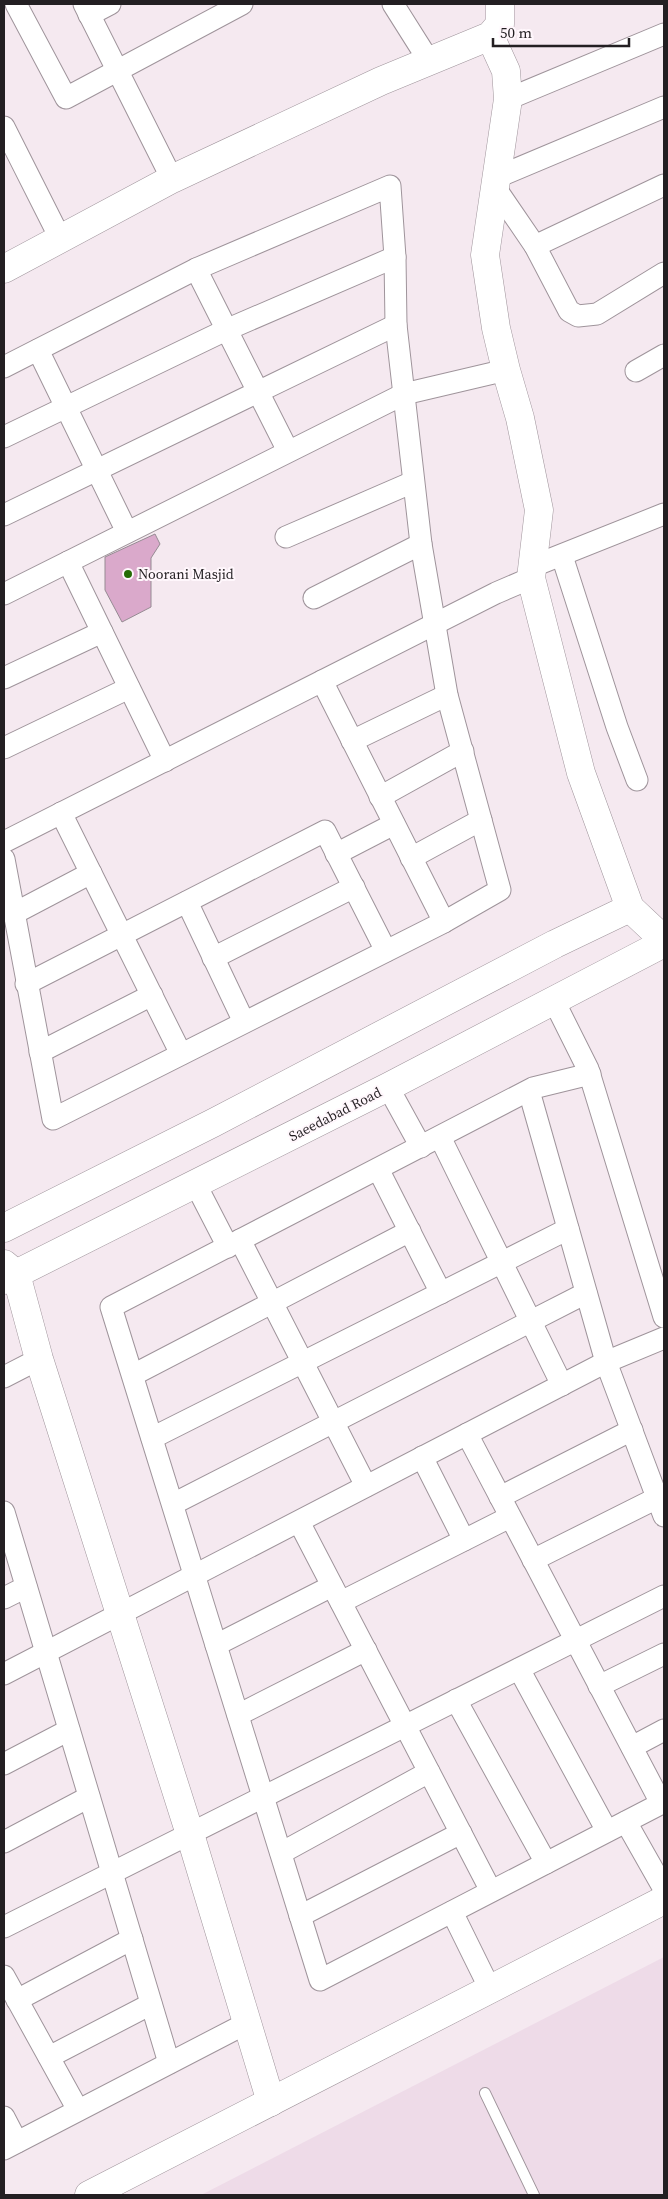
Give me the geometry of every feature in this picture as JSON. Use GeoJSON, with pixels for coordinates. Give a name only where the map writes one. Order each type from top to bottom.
{"type":"FeatureCollection","features":[{"type":"Feature","properties":{"kind":"street"},"geometry":{"type":"LineString","coordinates":[[16,4],[66,98],[242,4]]}},
{"type":"Feature","properties":{"kind":"street"},"geometry":{"type":"LineString","coordinates":[[110,4],[86,9],[172,179]]}},
{"type":"Feature","properties":{"kind":"street"},"geometry":{"type":"LineString","coordinates":[[393,4],[429,61]]}},
{"type":"Feature","properties":{"kind":"street"},"geometry":{"type":"LineString","coordinates":[[4,269],[172,179],[380,80],[490,36],[500,24],[500,4]]}},
{"type":"Feature","properties":{"kind":"street"},"geometry":{"type":"LineString","coordinates":[[508,99],[664,34]]}},
{"type":"Feature","properties":{"kind":"street"},"geometry":{"type":"LineString","coordinates":[[490,36],[506,71],[508,99],[485,255],[496,328],[520,418],[538,510],[531,572],[581,773],[630,908],[664,941]]}},
{"type":"Feature","properties":{"kind":"street"},"geometry":{"type":"LineString","coordinates":[[495,182],[664,107]]}},
{"type":"Feature","properties":{"kind":"street"},"geometry":{"type":"LineString","coordinates":[[5,130],[60,238]]}},
{"type":"Feature","properties":{"kind":"street"},"geometry":{"type":"LineString","coordinates":[[495,182],[536,246],[569,311],[578,316],[597,314],[664,273]]}},
{"type":"Feature","properties":{"kind":"street"},"geometry":{"type":"LineString","coordinates":[[536,246],[664,185]]}},
{"type":"Feature","properties":{"kind":"street"},"geometry":{"type":"LineString","coordinates":[[4,367],[196,269],[390,186],[395,257],[396,325],[412,482],[421,544],[447,695],[500,890],[444,922],[53,1119],[26,984],[4,859]]}},
{"type":"Feature","properties":{"kind":"street"},"geometry":{"type":"LineString","coordinates":[[4,437],[226,330],[395,257]]}},
{"type":"Feature","properties":{"kind":"street"},"geometry":{"type":"LineString","coordinates":[[196,269],[288,451]]}},
{"type":"Feature","properties":{"kind":"street"},"geometry":{"type":"LineString","coordinates":[[4,515],[396,325]]}},
{"type":"Feature","properties":{"kind":"street"},"geometry":{"type":"LineString","coordinates":[[38,350],[127,532]]}},
{"type":"Feature","properties":{"kind":"street"},"geometry":{"type":"LineString","coordinates":[[636,371],[664,355]]}},
{"type":"Feature","properties":{"kind":"street"},"geometry":{"type":"LineString","coordinates":[[4,594],[404,394],[506,370]]}},
{"type":"Feature","properties":{"kind":"street"},"geometry":{"type":"LineString","coordinates":[[286,537],[412,482]]}},
{"type":"Feature","properties":{"kind":"street"},"geometry":{"type":"LineString","coordinates":[[4,842],[496,593],[562,556],[664,514]]}},
{"type":"Feature","properties":{"kind":"street"},"geometry":{"type":"LineString","coordinates":[[314,598],[421,544]]}},
{"type":"Feature","properties":{"kind":"street"},"geometry":{"type":"LineString","coordinates":[[562,556],[617,727],[637,780]]}},
{"type":"Feature","properties":{"kind":"street"},"geometry":{"type":"LineString","coordinates":[[68,562],[165,761]]}},
{"type":"Feature","properties":{"kind":"street"},"geometry":{"type":"LineString","coordinates":[[4,678],[102,632]]}},
{"type":"Feature","properties":{"kind":"street"},"geometry":{"type":"LineString","coordinates":[[322,681],[444,922]]}},
{"type":"Feature","properties":{"kind":"street"},"geometry":{"type":"LineString","coordinates":[[4,748],[129,688]]}},
{"type":"Feature","properties":{"kind":"street"},"geometry":{"type":"LineString","coordinates":[[352,741],[447,695]]}},
{"type":"Feature","properties":{"kind":"street"},"geometry":{"type":"LineString","coordinates":[[380,797],[463,751]]}},
{"type":"Feature","properties":{"kind":"street"},"geometry":{"type":"LineString","coordinates":[[61,813],[181,1054]]}},
{"type":"Feature","properties":{"kind":"street"},"geometry":{"type":"LineString","coordinates":[[411,858],[481,820]]}},
{"type":"Feature","properties":{"kind":"street"},"geometry":{"type":"LineString","coordinates":[[336,854],[394,824]]}},
{"type":"Feature","properties":{"kind":"street"},"geometry":{"type":"LineString","coordinates":[[26,984],[325,831],[386,951]]}},
{"type":"Feature","properties":{"kind":"street"},"geometry":{"type":"LineString","coordinates":[[13,914],[91,873]]}},
{"type":"Feature","properties":{"kind":"street"},"geometry":{"type":"LineString","coordinates":[[214,958],[354,887]]}},
{"type":"Feature","properties":{"kind":"street"},"geometry":{"type":"LineString","coordinates":[[187,902],[244,1022]]}},
{"type":"Feature","properties":{"kind":"street"},"geometry":{"type":"LineString","coordinates":[[4,1228],[214,1123],[555,944],[630,908]]}},
{"type":"Feature","properties":{"kind":"street","name":"Saeedabad Road"},"geometry":{"type":"LineString","coordinates":[[8,1273],[196,1185],[554,1001],[664,941]]}},
{"type":"Feature","properties":{"kind":"street"},"geometry":{"type":"LineString","coordinates":[[40,1052],[152,995]]}},
{"type":"Feature","properties":{"kind":"street"},"geometry":{"type":"LineString","coordinates":[[554,1001],[590,1074],[664,1317]]}},
{"type":"Feature","properties":{"kind":"street"},"geometry":{"type":"LineString","coordinates":[[467,1434],[663,1803],[320,1980],[111,1307],[529,1091],[590,1074]]}},
{"type":"Feature","properties":{"kind":"street"},"geometry":{"type":"LineString","coordinates":[[388,1087],[421,1147]]}},
{"type":"Feature","properties":{"kind":"street"},"geometry":{"type":"LineString","coordinates":[[529,1091],[606,1362],[661,1507],[533,1560]]}},
{"type":"Feature","properties":{"kind":"street"},"geometry":{"type":"LineString","coordinates":[[440,1137],[562,1385]]}},
{"type":"Feature","properties":{"kind":"street"},"geometry":{"type":"LineString","coordinates":[[378,1169],[441,1293]]}},
{"type":"Feature","properties":{"kind":"street"},"geometry":{"type":"LineString","coordinates":[[196,1185],[272,1303],[366,1486]]}},
{"type":"Feature","properties":{"kind":"street"},"geometry":{"type":"LineString","coordinates":[[152,1438],[568,1229]]}},
{"type":"Feature","properties":{"kind":"street"},"geometry":{"type":"LineString","coordinates":[[133,1375],[410,1231]]}},
{"type":"Feature","properties":{"kind":"street"},"geometry":{"type":"LineString","coordinates":[[8,1273],[40,1358],[190,1834],[271,2102]]}},
{"type":"Feature","properties":{"kind":"street"},"geometry":{"type":"LineString","coordinates":[[173,1504],[586,1293]]}},
{"type":"Feature","properties":{"kind":"street"},"geometry":{"type":"LineString","coordinates":[[4,1674],[606,1362],[664,1338]]}},
{"type":"Feature","properties":{"kind":"street"},"geometry":{"type":"LineString","coordinates":[[4,1377],[40,1358]]}},
{"type":"Feature","properties":{"kind":"street"},"geometry":{"type":"LineString","coordinates":[[500,1497],[632,1430]]}},
{"type":"Feature","properties":{"kind":"street"},"geometry":{"type":"LineString","coordinates":[[422,1457],[464,1540]]}},
{"type":"Feature","properties":{"kind":"street"},"geometry":{"type":"LineString","coordinates":[[5,1517],[169,2062]]}},
{"type":"Feature","properties":{"kind":"street"},"geometry":{"type":"LineString","coordinates":[[216,1645],[464,1540],[510,1517]]}},
{"type":"Feature","properties":{"kind":"street"},"geometry":{"type":"LineString","coordinates":[[299,1522],[491,1891]]}},
{"type":"Feature","properties":{"kind":"street"},"geometry":{"type":"LineString","coordinates":[[4,1598],[26,1586]]}},
{"type":"Feature","properties":{"kind":"street"},"geometry":{"type":"LineString","coordinates":[[4,1927],[664,1596]]}},
{"type":"Feature","properties":{"kind":"street"},"geometry":{"type":"LineString","coordinates":[[238,1715],[366,1650]]}},
{"type":"Feature","properties":{"kind":"street"},"geometry":{"type":"LineString","coordinates":[[600,1686],[664,1654]]}},
{"type":"Feature","properties":{"kind":"street"},"geometry":{"type":"LineString","coordinates":[[519,1669],[617,1826],[664,1889]]}},
{"type":"Feature","properties":{"kind":"street"},"geometry":{"type":"LineString","coordinates":[[456,1700],[546,1863]]}},
{"type":"Feature","properties":{"kind":"street"},"geometry":{"type":"LineString","coordinates":[[4,1764],[69,1730]]}},
{"type":"Feature","properties":{"kind":"street"},"geometry":{"type":"LineString","coordinates":[[632,1747],[664,1730]]}},
{"type":"Feature","properties":{"kind":"street"},"geometry":{"type":"LineString","coordinates":[[281,1853],[429,1772]]}},
{"type":"Feature","properties":{"kind":"street"},"geometry":{"type":"LineString","coordinates":[[4,1842],[89,1797]]}},
{"type":"Feature","properties":{"kind":"street"},"geometry":{"type":"LineString","coordinates":[[300,1916],[461,1833]]}},
{"type":"Feature","properties":{"kind":"street"},"geometry":{"type":"LineString","coordinates":[[89,2195],[664,1900]]}},
{"type":"Feature","properties":{"kind":"street"},"geometry":{"type":"LineString","coordinates":[[452,1912],[490,1989]]}},
{"type":"Feature","properties":{"kind":"street"},"geometry":{"type":"LineString","coordinates":[[17,2000],[132,1938]]}},
{"type":"Feature","properties":{"kind":"street"},"geometry":{"type":"LineString","coordinates":[[4,1976],[78,2110]]}},
{"type":"Feature","properties":{"kind":"street"},"geometry":{"type":"LineString","coordinates":[[48,2057],[151,2004]]}},
{"type":"Feature","properties":{"kind":"street"},"geometry":{"type":"LineString","coordinates":[[4,2116],[10,2145],[247,2023]]}},
{"type":"Feature","properties":{"kind":"lane"},"geometry":{"type":"LineString","coordinates":[[485,2093],[534,2195]]}},
{"type":"Feature","properties":{"kind":"shaded area"},"geometry":{"type":"Polygon","coordinates":[[[664,1957],[664,2195],[201,2195],[664,1957]]]}},
{"type":"Feature","properties":{"kind":"building","name":"Noorani Masjid"},"geometry":{"type":"Polygon","coordinates":[[[155,534],[160,544],[151,558],[151,607],[122,622],[105,590],[105,557],[155,534]]]}},
{"type":"Feature","properties":{"kind":"place","name":"Noorani Masjid"},"geometry":{"type":"Point","coordinates":[128,574]}}]}
